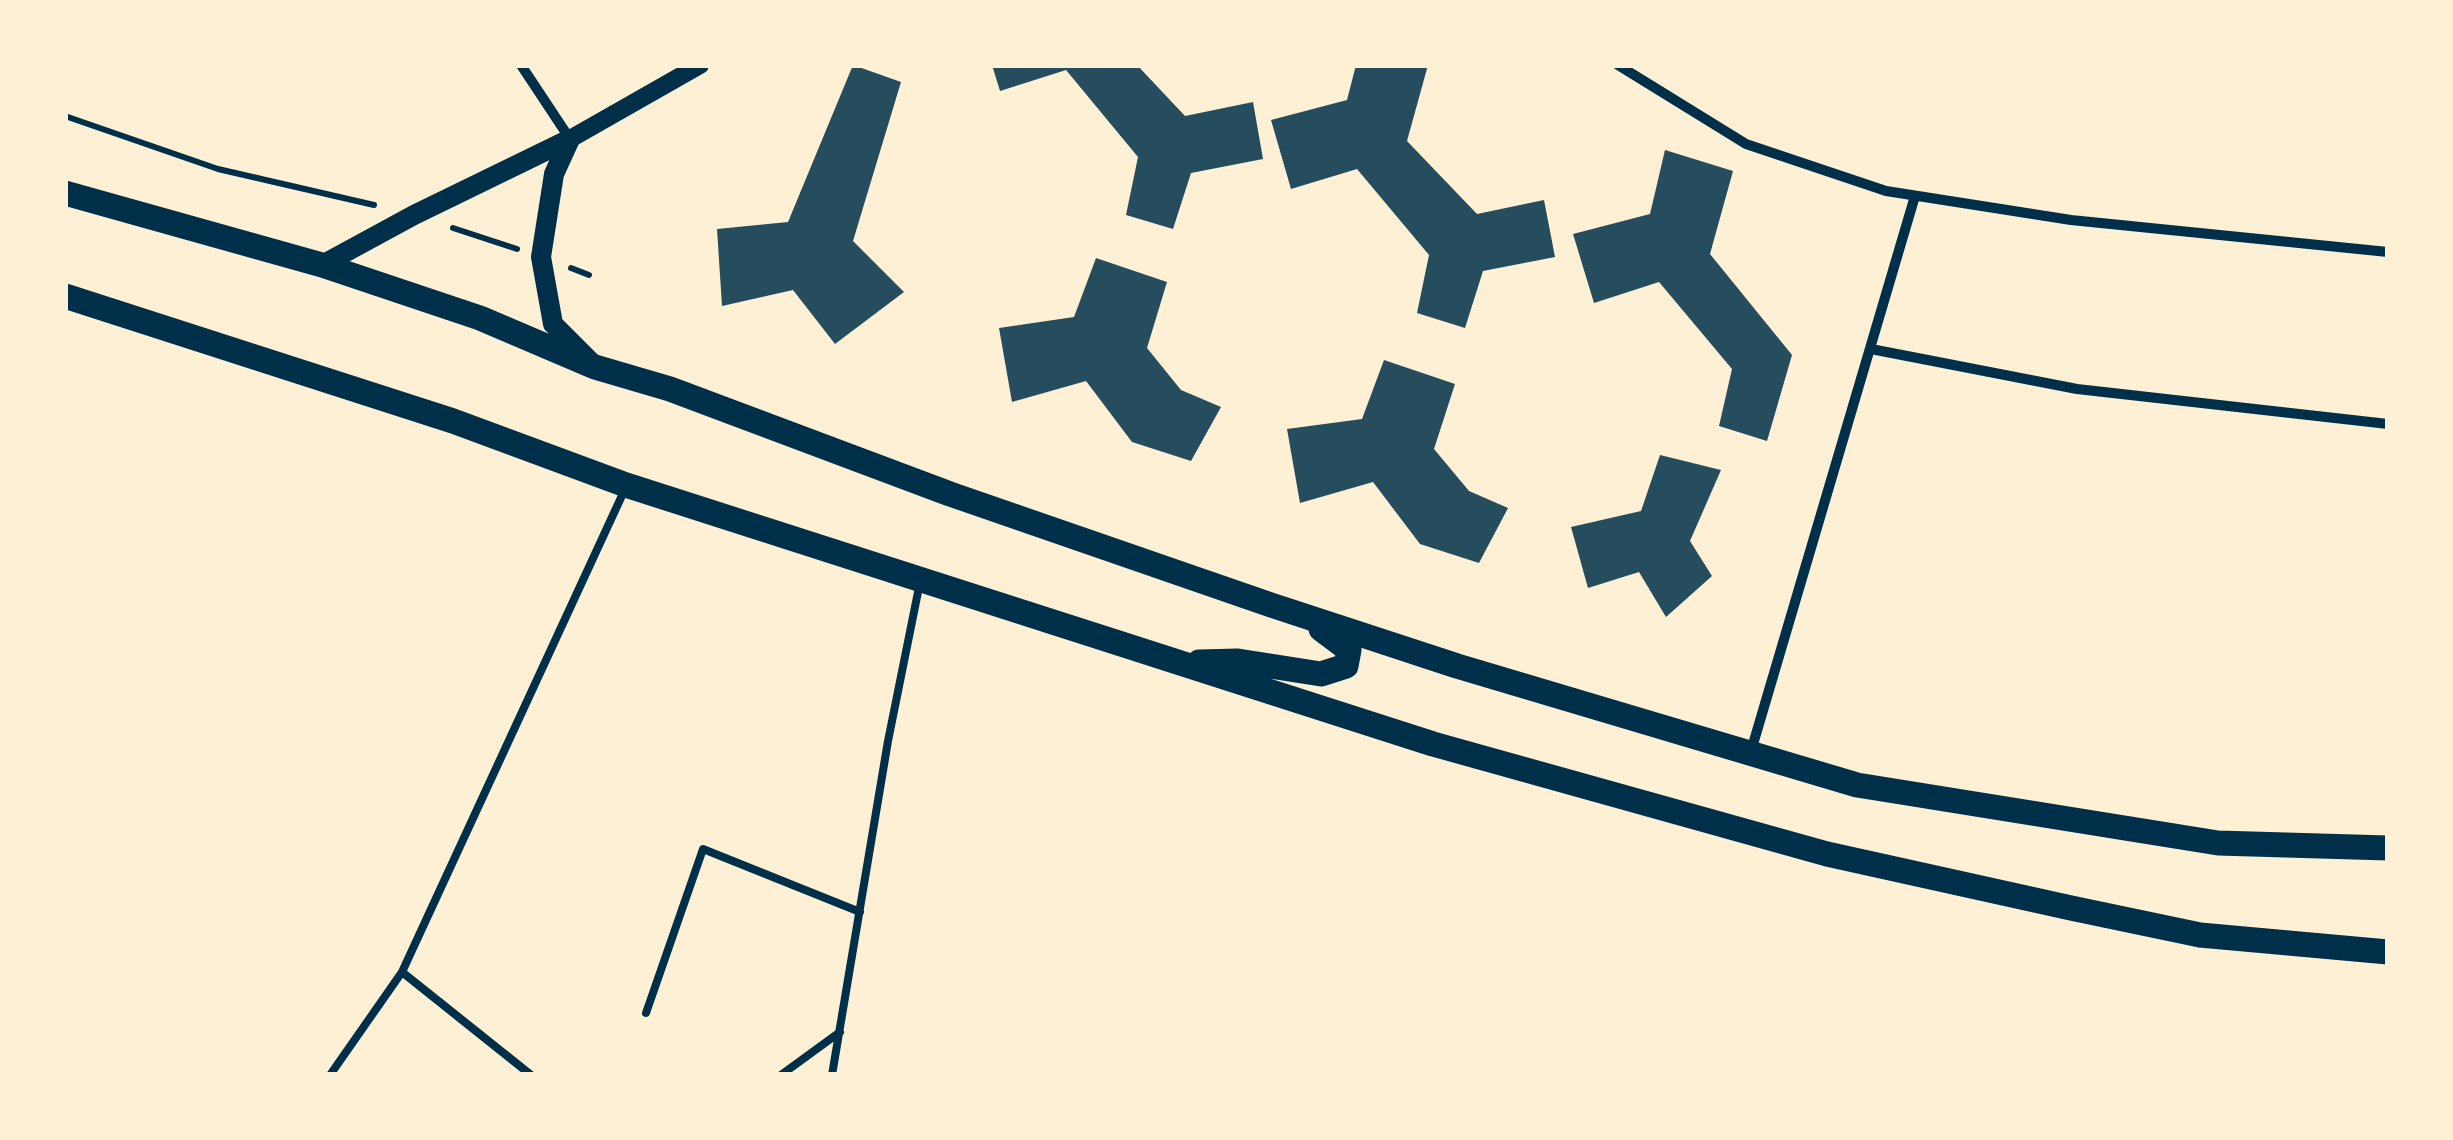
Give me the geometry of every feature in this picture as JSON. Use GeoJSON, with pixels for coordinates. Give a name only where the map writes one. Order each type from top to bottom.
{"type":"FeatureCollection","features":[{"type":"Feature","properties":{"kind":"main road"},"geometry":{"type":"LineString","coordinates":[[322,265],[570,139]]}},
{"type":"Feature","properties":{"kind":"main road"},"geometry":{"type":"LineString","coordinates":[[570,139],[554,174],[542,257],[553,324],[595,367]]}},
{"type":"Feature","properties":{"kind":"main road"},"geometry":{"type":"LineString","coordinates":[[65,193],[322,265],[480,318],[595,367],[670,389],[950,494],[1306,617],[1857,785],[2218,843],[2388,848]]}},
{"type":"Feature","properties":{"kind":"main road"},"geometry":{"type":"LineString","coordinates":[[65,296],[452,421],[626,485],[1433,744],[1827,854],[2200,935],[2388,952]]}},
{"type":"Feature","properties":{"kind":"main road"},"geometry":{"type":"LineString","coordinates":[[1179,663],[1238,661],[1321,674],[1346,666],[1349,650],[1306,617]]}},
{"type":"Feature","properties":{"kind":"street"},"geometry":{"type":"LineString","coordinates":[[521,65],[570,139],[700,65]]}},
{"type":"Feature","properties":{"kind":"street"},"geometry":{"type":"LineString","coordinates":[[1618,65],[1746,144],[1886,191],[2071,220],[2388,252]]}},
{"type":"Feature","properties":{"kind":"street"},"geometry":{"type":"LineString","coordinates":[[1750,752],[1915,196]]}},
{"type":"Feature","properties":{"kind":"street"},"geometry":{"type":"LineString","coordinates":[[1870,348],[2076,388],[2388,424]]}},
{"type":"Feature","properties":{"kind":"lane"},"geometry":{"type":"LineString","coordinates":[[330,1075],[402,972],[626,485]]}},
{"type":"Feature","properties":{"kind":"lane"},"geometry":{"type":"LineString","coordinates":[[832,1075],[888,742],[921,581]]}},
{"type":"Feature","properties":{"kind":"lane"},"geometry":{"type":"LineString","coordinates":[[646,1013],[703,848],[860,912]]}},
{"type":"Feature","properties":{"kind":"lane"},"geometry":{"type":"LineString","coordinates":[[402,972],[531,1075]]}},
{"type":"Feature","properties":{"kind":"lane"},"geometry":{"type":"LineString","coordinates":[[781,1075],[840,1032]]}},
{"type":"Feature","properties":{"kind":"path"},"geometry":{"type":"LineString","coordinates":[[65,116],[218,168],[414,215],[589,275]]}},
{"type":"Feature","properties":{"kind":"building"},"geometry":{"type":"Polygon","coordinates":[[[853,65],[901,82],[853,241],[904,292],[835,344],[793,290],[722,306],[717,229],[788,222],[853,65]]]}},
{"type":"Feature","properties":{"kind":"building"},"geometry":{"type":"Polygon","coordinates":[[[992,65],[1137,65],[1185,116],[1253,102],[1263,159],[1191,173],[1173,229],[1126,215],[1138,157],[1066,70],[1000,91],[992,65]]]}},
{"type":"Feature","properties":{"kind":"building"},"geometry":{"type":"Polygon","coordinates":[[[1356,65],[1428,65],[1407,141],[1477,214],[1544,200],[1555,257],[1483,271],[1465,328],[1417,313],[1429,255],[1357,169],[1291,189],[1271,120],[1347,100],[1356,65]]]}},
{"type":"Feature","properties":{"kind":"building"},"geometry":{"type":"Polygon","coordinates":[[[1665,150],[1733,171],[1710,254],[1792,355],[1767,441],[1719,426],[1732,369],[1659,282],[1594,303],[1573,234],[1650,214],[1665,150]]]}},
{"type":"Feature","properties":{"kind":"building"},"geometry":{"type":"Polygon","coordinates":[[[1096,258],[1167,282],[1147,348],[1181,390],[1221,407],[1191,461],[1132,442],[1086,381],[1012,402],[999,328],[1074,317],[1096,258]]]}},
{"type":"Feature","properties":{"kind":"building"},"geometry":{"type":"Polygon","coordinates":[[[1384,360],[1455,384],[1434,449],[1469,491],[1508,508],[1479,563],[1420,544],[1373,482],[1300,503],[1287,429],[1362,419],[1384,360]]]}},
{"type":"Feature","properties":{"kind":"building"},"geometry":{"type":"Polygon","coordinates":[[[1660,455],[1721,470],[1690,541],[1712,576],[1666,617],[1639,572],[1588,588],[1571,527],[1641,511],[1660,455]]]}}]}
